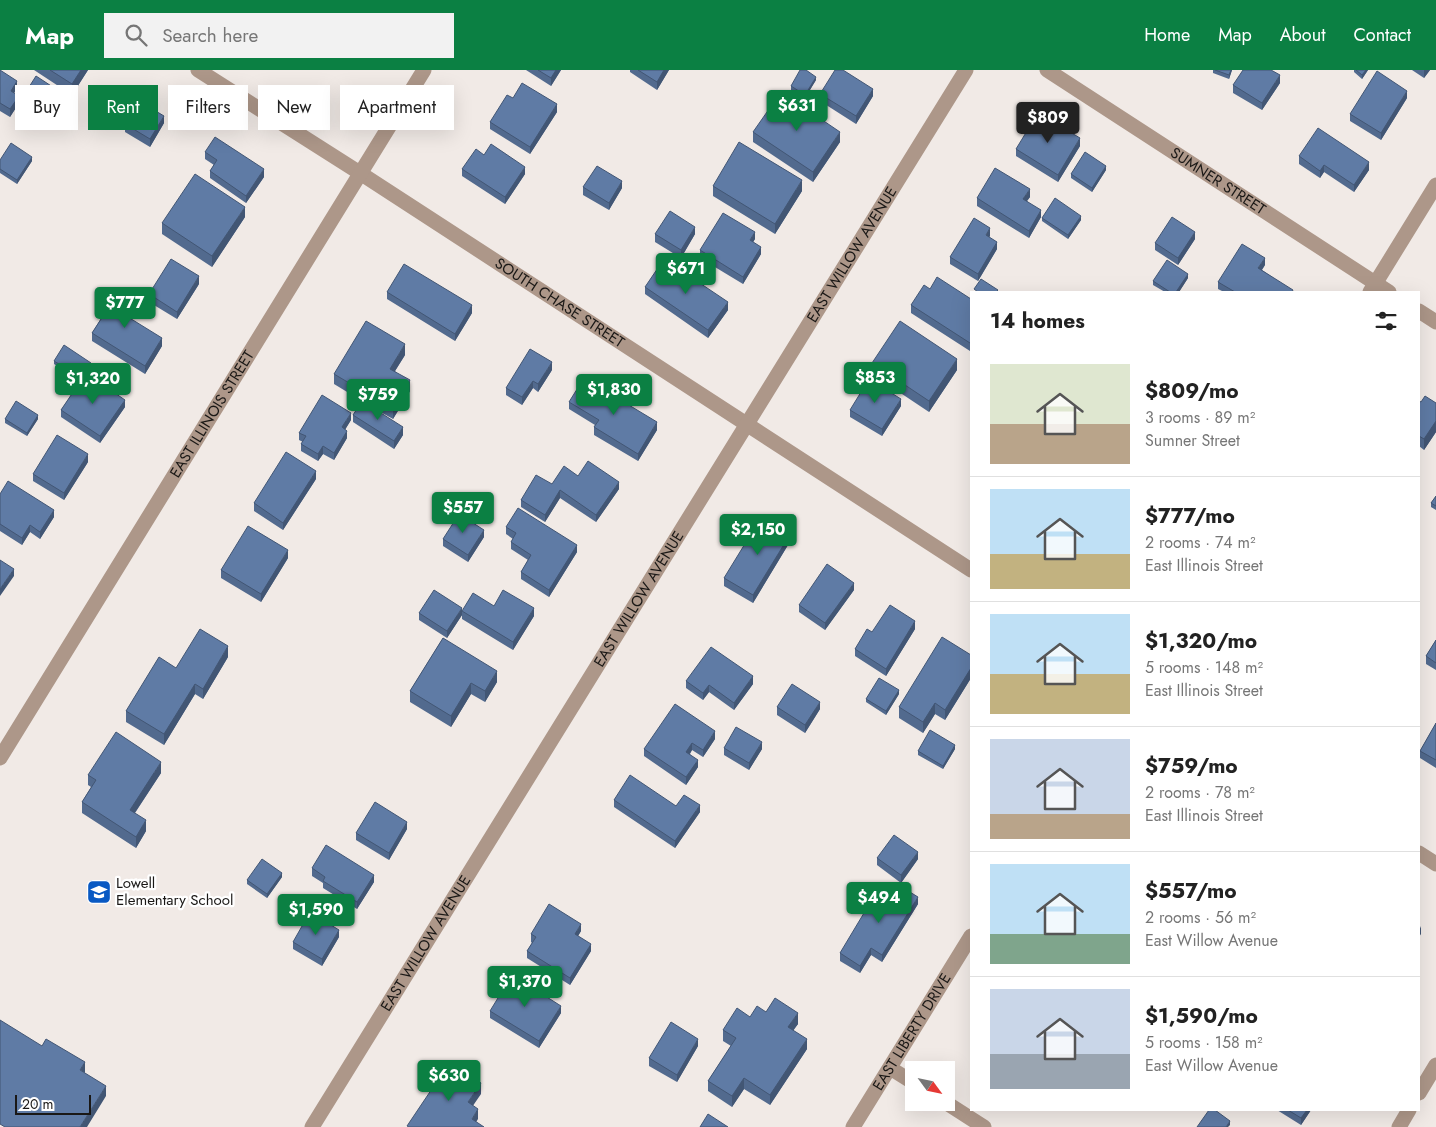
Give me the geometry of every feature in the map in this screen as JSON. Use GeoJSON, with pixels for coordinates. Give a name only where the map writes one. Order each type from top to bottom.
{"type":"FeatureCollection","features":[{"type":"Feature","properties":{"kind":"street","name":"SOUTH CHASE STREET"},"geometry":{"type":"LineString","coordinates":[[198,70],[970,569]]}},
{"type":"Feature","properties":{"kind":"street","name":"EAST ILLINOIS STREET"},"geometry":{"type":"LineString","coordinates":[[0,758],[424,70]]}},
{"type":"Feature","properties":{"kind":"street","name":"EAST WILLOW AVENUE"},"geometry":{"type":"LineString","coordinates":[[312,1127],[966,70]]}},
{"type":"Feature","properties":{"kind":"street","name":"SUMNER STREET"},"geometry":{"type":"LineString","coordinates":[[1047,70],[1372,288],[1385,291]]}},
{"type":"Feature","properties":{"kind":"street"},"geometry":{"type":"LineString","coordinates":[[1372,288],[1436,185]]}},
{"type":"Feature","properties":{"kind":"street"},"geometry":{"type":"LineString","coordinates":[[1420,312],[1436,322]]}},
{"type":"Feature","properties":{"kind":"street"},"geometry":{"type":"LineString","coordinates":[[1420,854],[1436,864]]}},
{"type":"Feature","properties":{"kind":"street","name":"EAST LIBERTY DRIVE"},"geometry":{"type":"LineString","coordinates":[[853,1127],[970,938]]}},
{"type":"Feature","properties":{"kind":"street"},"geometry":{"type":"LineString","coordinates":[[1420,1092],[1436,1065]]}},
{"type":"Feature","properties":{"kind":"street"},"geometry":{"type":"LineString","coordinates":[[890,1068],[905,1077]]}},
{"type":"Feature","properties":{"kind":"street"},"geometry":{"type":"LineString","coordinates":[[955,1108],[984,1127]]}},
{"type":"Feature","properties":{"kind":"street"},"geometry":{"type":"LineString","coordinates":[[1399,1127],[1408,1111]]}},
{"type":"Feature","properties":{"kind":"building"},"geometry":{"type":"Polygon","coordinates":[[[0,70],[17,81],[11,91],[15,94],[15,102],[10,109],[0,103],[0,70]]]}},
{"type":"Feature","properties":{"kind":"building"},"geometry":{"type":"Polygon","coordinates":[[[50,70],[81,70],[72,84],[50,70]]]}},
{"type":"Feature","properties":{"kind":"building"},"geometry":{"type":"Polygon","coordinates":[[[538,70],[556,70],[551,78],[538,70]]]}},
{"type":"Feature","properties":{"kind":"building"},"geometry":{"type":"Polygon","coordinates":[[[638,70],[664,70],[657,82],[638,70]]]}},
{"type":"Feature","properties":{"kind":"building"},"geometry":{"type":"Polygon","coordinates":[[[800,70],[806,70],[816,77],[805,95],[791,86],[800,70]]]}},
{"type":"Feature","properties":{"kind":"building"},"geometry":{"type":"Polygon","coordinates":[[[835,70],[843,70],[873,89],[856,116],[820,94],[835,70]]]}},
{"type":"Feature","properties":{"kind":"building"},"geometry":{"type":"Polygon","coordinates":[[[1215,70],[1231,70],[1229,75],[1215,70]]]}},
{"type":"Feature","properties":{"kind":"building"},"geometry":{"type":"Polygon","coordinates":[[[1243,70],[1271,70],[1280,75],[1262,103],[1233,85],[1243,70]]]}},
{"type":"Feature","properties":{"kind":"building"},"geometry":{"type":"Polygon","coordinates":[[[1356,70],[1366,70],[1362,75],[1356,70]]]}},
{"type":"Feature","properties":{"kind":"building"},"geometry":{"type":"Polygon","coordinates":[[[1377,71],[1407,91],[1381,133],[1350,114],[1377,71]]]}},
{"type":"Feature","properties":{"kind":"building"},"geometry":{"type":"Polygon","coordinates":[[[36,76],[50,85],[30,85],[36,76]]]}},
{"type":"Feature","properties":{"kind":"building"},"geometry":{"type":"Polygon","coordinates":[[[522,83],[557,104],[530,147],[490,122],[507,95],[513,98],[522,83]]]}},
{"type":"Feature","properties":{"kind":"building"},"geometry":{"type":"Polygon","coordinates":[[[781,92],[840,132],[813,172],[753,132],[781,92]]]}},
{"type":"Feature","properties":{"kind":"building"},"geometry":{"type":"Polygon","coordinates":[[[158,112],[164,116],[158,126],[158,112]]]}},
{"type":"Feature","properties":{"kind":"building"},"geometry":{"type":"Polygon","coordinates":[[[1038,113],[1080,138],[1058,175],[1016,149],[1038,113]]]}},
{"type":"Feature","properties":{"kind":"building"},"geometry":{"type":"Polygon","coordinates":[[[1318,128],[1369,162],[1354,185],[1324,165],[1320,171],[1299,156],[1318,128]]]}},
{"type":"Feature","properties":{"kind":"building"},"geometry":{"type":"Polygon","coordinates":[[[135,130],[155,130],[150,139],[135,130]]]}},
{"type":"Feature","properties":{"kind":"building"},"geometry":{"type":"Polygon","coordinates":[[[215,137],[264,169],[246,196],[210,171],[217,160],[205,152],[215,137]]]}},
{"type":"Feature","properties":{"kind":"building"},"geometry":{"type":"Polygon","coordinates":[[[739,142],[802,180],[775,224],[713,186],[739,142]]]}},
{"type":"Feature","properties":{"kind":"building"},"geometry":{"type":"Polygon","coordinates":[[[11,143],[32,157],[17,180],[0,169],[0,160],[11,143]]]}},
{"type":"Feature","properties":{"kind":"building"},"geometry":{"type":"Polygon","coordinates":[[[491,144],[525,167],[505,197],[462,169],[476,149],[484,155],[491,144]]]}},
{"type":"Feature","properties":{"kind":"building"},"geometry":{"type":"Polygon","coordinates":[[[1085,152],[1106,166],[1092,188],[1071,174],[1085,152]]]}},
{"type":"Feature","properties":{"kind":"building"},"geometry":{"type":"Polygon","coordinates":[[[597,166],[622,181],[609,203],[583,187],[597,166]]]}},
{"type":"Feature","properties":{"kind":"building"},"geometry":{"type":"Polygon","coordinates":[[[995,168],[1030,189],[1023,199],[1041,210],[1029,231],[977,198],[995,168]]]}},
{"type":"Feature","properties":{"kind":"building"},"geometry":{"type":"Polygon","coordinates":[[[195,174],[245,207],[212,256],[162,223],[195,174]]]}},
{"type":"Feature","properties":{"kind":"building"},"geometry":{"type":"Polygon","coordinates":[[[1055,198],[1081,216],[1068,235],[1042,218],[1055,198]]]}},
{"type":"Feature","properties":{"kind":"building"},"geometry":{"type":"Polygon","coordinates":[[[670,211],[695,227],[681,250],[655,234],[670,211]]]}},
{"type":"Feature","properties":{"kind":"building"},"geometry":{"type":"Polygon","coordinates":[[[723,213],[755,232],[750,240],[761,247],[743,277],[700,250],[723,213]]]}},
{"type":"Feature","properties":{"kind":"building"},"geometry":{"type":"Polygon","coordinates":[[[1172,217],[1195,232],[1178,258],[1155,243],[1172,217]]]}},
{"type":"Feature","properties":{"kind":"building"},"geometry":{"type":"Polygon","coordinates":[[[974,218],[990,228],[986,235],[997,242],[978,274],[950,257],[974,218]]]}},
{"type":"Feature","properties":{"kind":"building"},"geometry":{"type":"Polygon","coordinates":[[[1242,244],[1265,258],[1258,268],[1293,290],[1233,291],[1218,282],[1242,244]]]}},
{"type":"Feature","properties":{"kind":"building"},"geometry":{"type":"Polygon","coordinates":[[[171,259],[199,276],[177,312],[149,294],[171,259]]]}},
{"type":"Feature","properties":{"kind":"building"},"geometry":{"type":"Polygon","coordinates":[[[664,259],[728,302],[708,330],[645,287],[664,259]]]}},
{"type":"Feature","properties":{"kind":"building"},"geometry":{"type":"Polygon","coordinates":[[[1167,260],[1188,274],[1177,291],[1168,291],[1153,281],[1167,260]]]}},
{"type":"Feature","properties":{"kind":"building"},"geometry":{"type":"Polygon","coordinates":[[[404,264],[472,305],[455,334],[387,292],[404,264]]]}},
{"type":"Feature","properties":{"kind":"building"},"geometry":{"type":"Polygon","coordinates":[[[937,277],[970,298],[970,343],[911,305],[924,285],[930,289],[937,277]]]}},
{"type":"Feature","properties":{"kind":"building"},"geometry":{"type":"Polygon","coordinates":[[[981,279],[998,290],[977,291],[974,289],[981,279]]]}},
{"type":"Feature","properties":{"kind":"building"},"geometry":{"type":"Polygon","coordinates":[[[107,288],[135,305],[128,317],[162,338],[145,366],[92,333],[107,310],[97,304],[107,288]]]}},
{"type":"Feature","properties":{"kind":"building"},"geometry":{"type":"Polygon","coordinates":[[[366,321],[405,344],[390,369],[410,380],[393,409],[334,374],[366,321]]]}},
{"type":"Feature","properties":{"kind":"building"},"geometry":{"type":"Polygon","coordinates":[[[900,321],[957,359],[929,401],[872,363],[900,321]]]}},
{"type":"Feature","properties":{"kind":"building"},"geometry":{"type":"Polygon","coordinates":[[[64,345],[91,363],[82,378],[54,361],[64,345]]]}},
{"type":"Feature","properties":{"kind":"building"},"geometry":{"type":"Polygon","coordinates":[[[530,349],[552,362],[538,384],[533,381],[522,397],[506,388],[530,349]]]}},
{"type":"Feature","properties":{"kind":"building"},"geometry":{"type":"Polygon","coordinates":[[[86,373],[125,400],[100,436],[61,410],[86,373]]]}},
{"type":"Feature","properties":{"kind":"building"},"geometry":{"type":"Polygon","coordinates":[[[584,378],[657,422],[638,454],[594,427],[599,420],[569,402],[584,378]]]}},
{"type":"Feature","properties":{"kind":"building"},"geometry":{"type":"Polygon","coordinates":[[[869,379],[901,399],[882,429],[850,410],[869,379]]]}},
{"type":"Feature","properties":{"kind":"building"},"geometry":{"type":"Polygon","coordinates":[[[322,395],[351,413],[342,427],[347,431],[334,453],[323,446],[318,454],[301,444],[306,436],[299,433],[322,395]]]}},
{"type":"Feature","properties":{"kind":"building"},"geometry":{"type":"Polygon","coordinates":[[[1425,396],[1436,403],[1436,421],[1424,439],[1420,437],[1421,402],[1425,396]]]}},
{"type":"Feature","properties":{"kind":"building"},"geometry":{"type":"Polygon","coordinates":[[[16,401],[38,415],[27,433],[5,419],[16,401]]]}},
{"type":"Feature","properties":{"kind":"building"},"geometry":{"type":"Polygon","coordinates":[[[362,401],[403,427],[394,441],[353,415],[362,401]]]}},
{"type":"Feature","properties":{"kind":"building"},"geometry":{"type":"Polygon","coordinates":[[[57,435],[88,454],[64,493],[33,474],[57,435]]]}},
{"type":"Feature","properties":{"kind":"building"},"geometry":{"type":"Polygon","coordinates":[[[286,452],[316,471],[283,523],[254,503],[286,452]]]}},
{"type":"Feature","properties":{"kind":"building"},"geometry":{"type":"Polygon","coordinates":[[[588,461],[619,482],[596,515],[560,490],[545,515],[521,500],[536,475],[552,484],[564,466],[578,476],[588,461]]]}},
{"type":"Feature","properties":{"kind":"building"},"geometry":{"type":"Polygon","coordinates":[[[8,481],[54,510],[40,532],[30,525],[22,538],[0,524],[0,494],[8,481]]]}},
{"type":"Feature","properties":{"kind":"building"},"geometry":{"type":"Polygon","coordinates":[[[1436,496],[1436,506],[1431,503],[1436,496]]]}},
{"type":"Feature","properties":{"kind":"building"},"geometry":{"type":"Polygon","coordinates":[[[518,508],[577,545],[549,590],[521,572],[531,555],[511,542],[516,533],[506,527],[518,508]]]}},
{"type":"Feature","properties":{"kind":"building"},"geometry":{"type":"Polygon","coordinates":[[[459,514],[484,530],[468,555],[443,539],[459,514]]]}},
{"type":"Feature","properties":{"kind":"building"},"geometry":{"type":"Polygon","coordinates":[[[762,516],[791,533],[753,595],[724,578],[762,516]]]}},
{"type":"Feature","properties":{"kind":"building"},"geometry":{"type":"Polygon","coordinates":[[[248,526],[288,550],[261,594],[221,570],[248,526]]]}},
{"type":"Feature","properties":{"kind":"building"},"geometry":{"type":"Polygon","coordinates":[[[0,560],[14,569],[0,589],[0,560]]]}},
{"type":"Feature","properties":{"kind":"building"},"geometry":{"type":"Polygon","coordinates":[[[827,564],[854,583],[825,623],[799,605],[827,564]]]}},
{"type":"Feature","properties":{"kind":"building"},"geometry":{"type":"Polygon","coordinates":[[[434,590],[462,608],[447,631],[419,613],[434,590]]]}},
{"type":"Feature","properties":{"kind":"building"},"geometry":{"type":"Polygon","coordinates":[[[503,590],[534,608],[513,642],[462,611],[473,593],[494,606],[503,590]]]}},
{"type":"Feature","properties":{"kind":"building"},"geometry":{"type":"Polygon","coordinates":[[[890,605],[915,621],[886,669],[855,649],[867,629],[872,632],[890,605]]]}},
{"type":"Feature","properties":{"kind":"building"},"geometry":{"type":"Polygon","coordinates":[[[200,629],[228,646],[203,689],[195,684],[164,734],[126,711],[159,657],[176,668],[200,629]]]}},
{"type":"Feature","properties":{"kind":"building"},"geometry":{"type":"Polygon","coordinates":[[[942,637],[970,654],[970,670],[945,710],[935,703],[923,722],[899,707],[942,637]]]}},
{"type":"Feature","properties":{"kind":"building"},"geometry":{"type":"Polygon","coordinates":[[[443,638],[497,671],[485,691],[471,683],[451,716],[410,691],[443,638]]]}},
{"type":"Feature","properties":{"kind":"building"},"geometry":{"type":"Polygon","coordinates":[[[1436,640],[1436,663],[1426,656],[1436,640]]]}},
{"type":"Feature","properties":{"kind":"building"},"geometry":{"type":"Polygon","coordinates":[[[711,647],[753,676],[734,703],[709,685],[703,693],[686,681],[711,647]]]}},
{"type":"Feature","properties":{"kind":"building"},"geometry":{"type":"Polygon","coordinates":[[[879,678],[899,690],[886,711],[866,699],[879,678]]]}},
{"type":"Feature","properties":{"kind":"building"},"geometry":{"type":"Polygon","coordinates":[[[792,684],[820,702],[805,725],[777,707],[792,684]]]}},
{"type":"Feature","properties":{"kind":"building"},"geometry":{"type":"Polygon","coordinates":[[[675,704],[715,731],[703,750],[692,743],[686,752],[698,760],[686,777],[644,749],[675,704]]]}},
{"type":"Feature","properties":{"kind":"building"},"geometry":{"type":"Polygon","coordinates":[[[1436,723],[1436,760],[1420,751],[1436,723]]]}},
{"type":"Feature","properties":{"kind":"building"},"geometry":{"type":"Polygon","coordinates":[[[736,727],[762,742],[749,763],[724,748],[736,727]]]}},
{"type":"Feature","properties":{"kind":"building"},"geometry":{"type":"Polygon","coordinates":[[[930,730],[955,745],[943,766],[918,751],[930,730]]]}},
{"type":"Feature","properties":{"kind":"building"},"geometry":{"type":"Polygon","coordinates":[[[116,732],[161,762],[130,810],[146,820],[136,837],[82,802],[96,780],[88,775],[116,732]]]}},
{"type":"Feature","properties":{"kind":"building"},"geometry":{"type":"Polygon","coordinates":[[[630,775],[676,806],[684,795],[700,805],[675,841],[614,800],[630,775]]]}},
{"type":"Feature","properties":{"kind":"building"},"geometry":{"type":"Polygon","coordinates":[[[375,802],[407,822],[389,853],[356,833],[375,802]]]}},
{"type":"Feature","properties":{"kind":"building"},"geometry":{"type":"Polygon","coordinates":[[[894,835],[918,852],[901,875],[877,858],[894,835]]]}},
{"type":"Feature","properties":{"kind":"building"},"geometry":{"type":"Polygon","coordinates":[[[326,845],[374,875],[357,902],[323,881],[325,877],[312,868],[326,845]]]}},
{"type":"Feature","properties":{"kind":"building"},"geometry":{"type":"Polygon","coordinates":[[[262,859],[282,873],[267,894],[247,880],[262,859]]]}},
{"type":"Feature","properties":{"kind":"building"},"geometry":{"type":"Polygon","coordinates":[[[900,886],[918,897],[882,955],[871,948],[860,966],[840,953],[879,888],[894,897],[900,886]]]}},
{"type":"Feature","properties":{"kind":"building"},"geometry":{"type":"Polygon","coordinates":[[[549,904],[581,924],[575,934],[591,944],[570,978],[527,951],[536,937],[531,934],[549,904]]]}},
{"type":"Feature","properties":{"kind":"building"},"geometry":{"type":"Polygon","coordinates":[[[310,912],[339,930],[322,959],[293,942],[310,912]]]}},
{"type":"Feature","properties":{"kind":"building"},"geometry":{"type":"Polygon","coordinates":[[[512,975],[561,1006],[539,1041],[490,1011],[512,975]]]}},
{"type":"Feature","properties":{"kind":"building"},"geometry":{"type":"Polygon","coordinates":[[[775,998],[798,1013],[788,1027],[807,1039],[770,1095],[744,1078],[732,1096],[708,1081],[736,1038],[723,1030],[737,1008],[750,1017],[757,1006],[766,1012],[775,998]]]}},
{"type":"Feature","properties":{"kind":"building"},"geometry":{"type":"Polygon","coordinates":[[[0,1020],[42,1046],[46,1039],[85,1062],[80,1070],[106,1086],[80,1127],[5,1127],[0,1124],[0,1020]]]}},
{"type":"Feature","properties":{"kind":"building"},"geometry":{"type":"Polygon","coordinates":[[[671,1022],[698,1039],[677,1075],[649,1058],[671,1022]]]}},
{"type":"Feature","properties":{"kind":"building"},"geometry":{"type":"Polygon","coordinates":[[[450,1062],[481,1083],[468,1102],[478,1109],[472,1119],[484,1127],[407,1126],[450,1062]]]}},
{"type":"Feature","properties":{"kind":"building"},"geometry":{"type":"Polygon","coordinates":[[[1208,1111],[1216,1111],[1230,1121],[1226,1127],[1197,1127],[1208,1111]]]}},
{"type":"Feature","properties":{"kind":"building"},"geometry":{"type":"Polygon","coordinates":[[[1290,1111],[1306,1111],[1301,1118],[1290,1111]]]}},
{"type":"Feature","properties":{"kind":"building"},"geometry":{"type":"Polygon","coordinates":[[[708,1114],[728,1127],[700,1127],[708,1114]]]}},
{"type":"Feature","properties":{"kind":"place","name":"Lowell Elementary School"},"geometry":{"type":"Point","coordinates":[99,892]}}]}
